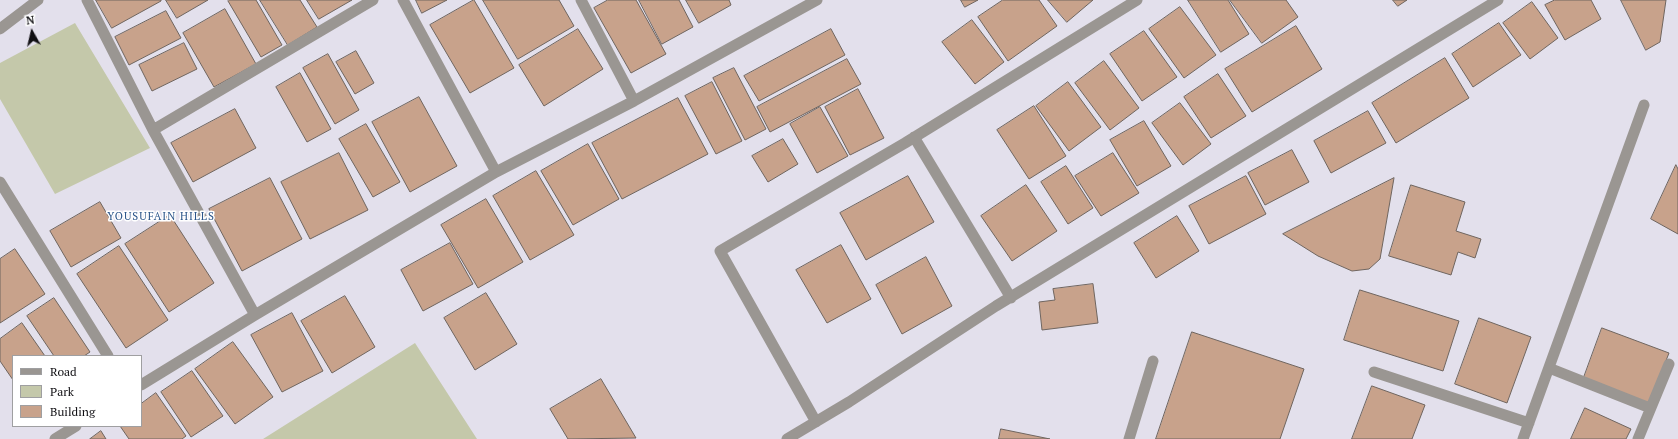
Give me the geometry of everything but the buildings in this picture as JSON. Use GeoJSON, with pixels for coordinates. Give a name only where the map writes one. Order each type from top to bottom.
{"type":"FeatureCollection","features":[{"type":"Feature","properties":{"kind":"street"},"geometry":{"type":"LineString","coordinates":[[0,29],[38,0]]}},
{"type":"Feature","properties":{"kind":"street"},"geometry":{"type":"LineString","coordinates":[[87,0],[153,130],[255,315]]}},
{"type":"Feature","properties":{"kind":"street"},"geometry":{"type":"LineString","coordinates":[[153,130],[373,0]]}},
{"type":"Feature","properties":{"kind":"street"},"geometry":{"type":"LineString","coordinates":[[404,0],[496,172]]}},
{"type":"Feature","properties":{"kind":"street"},"geometry":{"type":"LineString","coordinates":[[582,0],[634,101]]}},
{"type":"Feature","properties":{"kind":"street"},"geometry":{"type":"LineString","coordinates":[[142,384],[255,315],[496,172],[634,101],[817,0]]}},
{"type":"Feature","properties":{"kind":"street"},"geometry":{"type":"LineString","coordinates":[[816,422],[720,252],[914,137],[1137,0]]}},
{"type":"Feature","properties":{"kind":"street"},"geometry":{"type":"LineString","coordinates":[[787,439],[1011,298],[1498,0]]}},
{"type":"Feature","properties":{"kind":"street"},"geometry":{"type":"LineString","coordinates":[[1523,439],[1644,106]]}},
{"type":"Feature","properties":{"kind":"street"},"geometry":{"type":"LineString","coordinates":[[914,137],[1011,298]]}},
{"type":"Feature","properties":{"kind":"street"},"geometry":{"type":"LineString","coordinates":[[0,182],[107,355]]}},
{"type":"Feature","properties":{"kind":"street"},"geometry":{"type":"LineString","coordinates":[[1129,439],[1153,361]]}},
{"type":"Feature","properties":{"kind":"street"},"geometry":{"type":"LineString","coordinates":[[1638,439],[1669,364]]}},
{"type":"Feature","properties":{"kind":"street"},"geometry":{"type":"LineString","coordinates":[[1549,368],[1650,408]]}},
{"type":"Feature","properties":{"kind":"street"},"geometry":{"type":"LineString","coordinates":[[1374,372],[1529,424]]}},
{"type":"Feature","properties":{"kind":"street"},"geometry":{"type":"LineString","coordinates":[[55,439],[74,427]]}},
{"type":"Feature","properties":{"kind":"green space"},"geometry":{"type":"Polygon","coordinates":[[[75,23],[150,148],[55,194],[0,99],[0,63],[75,23]]]}},
{"type":"Feature","properties":{"kind":"green space"},"geometry":{"type":"Polygon","coordinates":[[[415,343],[477,439],[263,439],[415,343]]]}},
{"type":"Feature","properties":{"kind":"district","name":"YOUSUFAIN HILLS"},"geometry":{"type":"Point","coordinates":[161,217]}}]}
